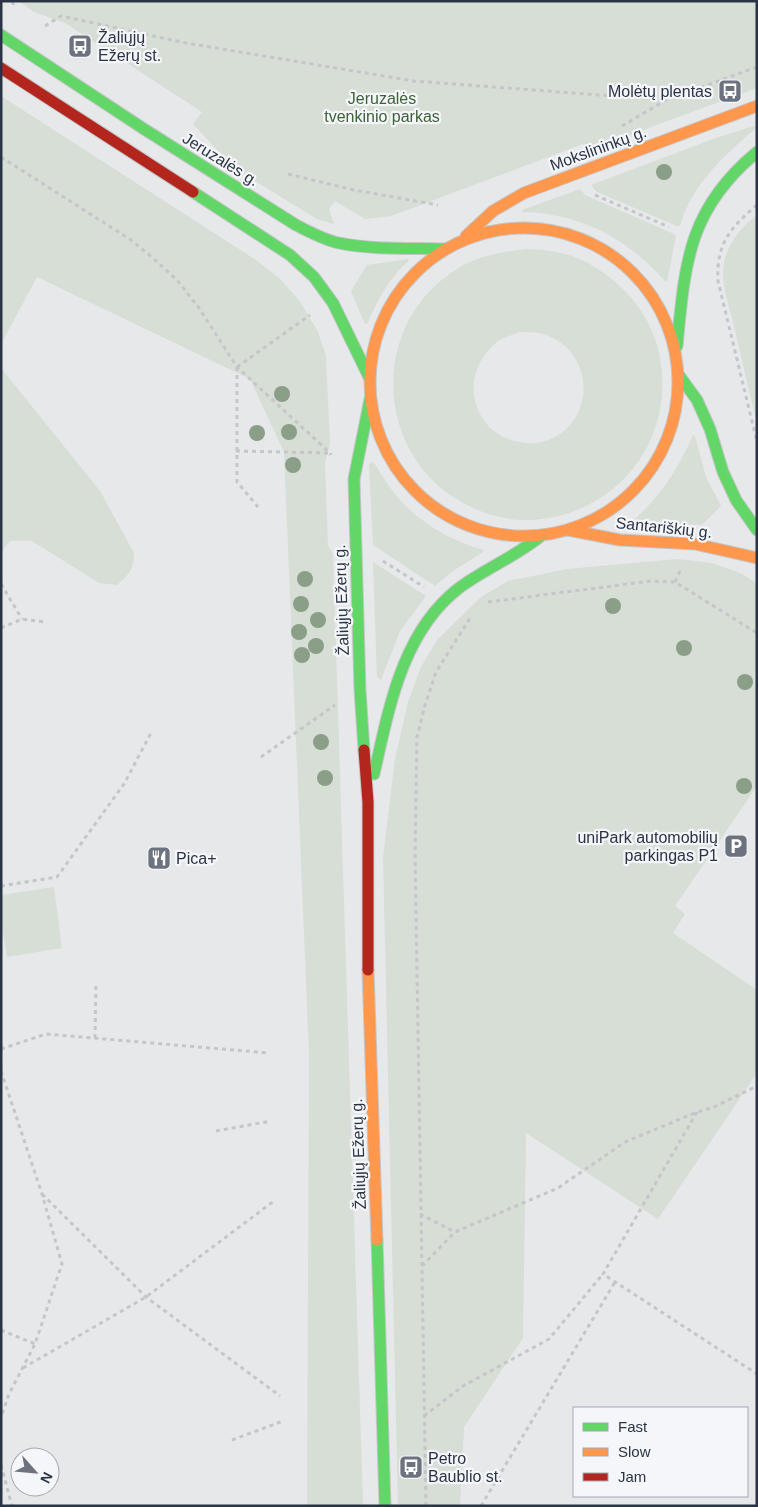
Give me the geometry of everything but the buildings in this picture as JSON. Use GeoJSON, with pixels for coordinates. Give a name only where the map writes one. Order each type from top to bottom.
{"type":"FeatureCollection","features":[{"type":"Feature","properties":{"kind":"main road","name":"Jeruzalės g."},"geometry":{"type":"LineString","coordinates":[[1,35],[144,129],[296,225],[318,236],[338,243],[361,246],[445,248]]}},
{"type":"Feature","properties":{"kind":"main road"},"geometry":{"type":"LineString","coordinates":[[1,68],[304,265],[330,300],[370,377]]}},
{"type":"Feature","properties":{"kind":"main road","name":"Mokslininkų g."},"geometry":{"type":"LineString","coordinates":[[462,240],[482,218],[524,192],[757,106]]}},
{"type":"Feature","properties":{"kind":"main road"},"geometry":{"type":"LineString","coordinates":[[676,355],[686,271],[694,237],[709,204],[725,181],[757,152]]}},
{"type":"Feature","properties":{"kind":"main road"},"geometry":{"type":"LineString","coordinates":[[529,227],[563,232],[595,244],[624,264],[647,288],[664,318],[676,355],[678,374],[676,409],[666,442],[650,472],[627,497],[599,517],[568,530],[542,535],[508,536],[473,528],[442,513],[414,492],[392,464],[378,433],[370,399],[373,346],[384,317],[395,297],[420,267],[445,248],[462,240],[495,230],[529,227]]}},
{"type":"Feature","properties":{"kind":"main road"},"geometry":{"type":"LineString","coordinates":[[678,374],[696,400],[710,429],[723,472],[736,500],[757,530]]}},
{"type":"Feature","properties":{"kind":"main road","name":"Žaliųjų Ežerų g."},"geometry":{"type":"LineString","coordinates":[[370,399],[354,479],[360,690],[368,802],[368,971],[385,1506]]}},
{"type":"Feature","properties":{"kind":"main road","name":"Santariškių g."},"geometry":{"type":"LineString","coordinates":[[568,530],[620,540],[695,544],[757,558]]}},
{"type":"Feature","properties":{"kind":"main road","name":"Žaliųjų Ežerų g."},"geometry":{"type":"LineString","coordinates":[[368,802],[390,708],[400,676],[410,650],[425,625],[447,599],[476,576],[526,548],[542,535]]}},
{"type":"Feature","properties":{"kind":"path"},"geometry":{"type":"LineString","coordinates":[[45,26],[61,16],[186,43],[414,81],[666,100]]}},
{"type":"Feature","properties":{"kind":"path"},"geometry":{"type":"LineString","coordinates":[[615,130],[666,100],[757,67]]}},
{"type":"Feature","properties":{"kind":"path"},"geometry":{"type":"LineString","coordinates":[[1,157],[131,240],[153,258],[176,280],[199,308],[237,367],[330,453],[236,451]]}},
{"type":"Feature","properties":{"kind":"path"},"geometry":{"type":"LineString","coordinates":[[579,172],[584,185],[590,193],[694,237]]}},
{"type":"Feature","properties":{"kind":"path"},"geometry":{"type":"LineString","coordinates":[[288,174],[354,190],[438,204]]}},
{"type":"Feature","properties":{"kind":"path"},"geometry":{"type":"LineString","coordinates":[[757,204],[729,232],[721,248],[717,264],[718,281],[757,442]]}},
{"type":"Feature","properties":{"kind":"path"},"geometry":{"type":"LineString","coordinates":[[237,367],[330,300]]}},
{"type":"Feature","properties":{"kind":"path"},"geometry":{"type":"LineString","coordinates":[[237,367],[237,482],[258,507]]}},
{"type":"Feature","properties":{"kind":"path"},"geometry":{"type":"LineString","coordinates":[[379,559],[432,592]]}},
{"type":"Feature","properties":{"kind":"path"},"geometry":{"type":"LineString","coordinates":[[482,603],[652,581],[676,582],[757,633]]}},
{"type":"Feature","properties":{"kind":"path"},"geometry":{"type":"LineString","coordinates":[[1,584],[22,619]]}},
{"type":"Feature","properties":{"kind":"path"},"geometry":{"type":"LineString","coordinates":[[426,1506],[414,854],[417,737],[436,672],[473,613]]}},
{"type":"Feature","properties":{"kind":"path"},"geometry":{"type":"LineString","coordinates":[[1,628],[22,619],[44,622]]}},
{"type":"Feature","properties":{"kind":"path"},"geometry":{"type":"LineString","coordinates":[[261,757],[342,700]]}},
{"type":"Feature","properties":{"kind":"path"},"geometry":{"type":"LineString","coordinates":[[1,886],[57,877],[124,784],[152,731]]}},
{"type":"Feature","properties":{"kind":"path"},"geometry":{"type":"LineString","coordinates":[[95,1038],[96,983]]}},
{"type":"Feature","properties":{"kind":"path"},"geometry":{"type":"LineString","coordinates":[[1,1049],[46,1034],[269,1053]]}},
{"type":"Feature","properties":{"kind":"path"},"geometry":{"type":"LineString","coordinates":[[1,1071],[42,1194],[62,1264],[35,1344],[9,1394],[1,1417]]}},
{"type":"Feature","properties":{"kind":"path"},"geometry":{"type":"LineString","coordinates":[[422,1266],[454,1232],[558,1188],[625,1142],[714,1106],[757,1086]]}},
{"type":"Feature","properties":{"kind":"path"},"geometry":{"type":"LineString","coordinates":[[424,1417],[463,1386],[550,1339],[603,1274],[697,1112]]}},
{"type":"Feature","properties":{"kind":"path"},"geometry":{"type":"LineString","coordinates":[[216,1131],[271,1121]]}},
{"type":"Feature","properties":{"kind":"path"},"geometry":{"type":"LineString","coordinates":[[42,1194],[146,1297],[280,1396]]}},
{"type":"Feature","properties":{"kind":"path"},"geometry":{"type":"LineString","coordinates":[[23,1368],[146,1297],[274,1201]]}},
{"type":"Feature","properties":{"kind":"path"},"geometry":{"type":"LineString","coordinates":[[420,1214],[454,1232]]}},
{"type":"Feature","properties":{"kind":"path"},"geometry":{"type":"LineString","coordinates":[[603,1274],[757,1374]]}},
{"type":"Feature","properties":{"kind":"path"},"geometry":{"type":"LineString","coordinates":[[481,1506],[615,1282]]}},
{"type":"Feature","properties":{"kind":"path"},"geometry":{"type":"LineString","coordinates":[[1,1330],[35,1344]]}},
{"type":"Feature","properties":{"kind":"path"},"geometry":{"type":"LineString","coordinates":[[232,1440],[283,1422]]}},
{"type":"Feature","properties":{"kind":"path"},"geometry":{"type":"LineString","coordinates":[[1,1464],[12,1506]]}},
{"type":"Feature","properties":{"kind":"green space","name":"Jeruzalės tvenkinio parkas"},"geometry":{"type":"Polygon","coordinates":[[[19,1],[757,1],[757,88],[651,127],[588,154],[583,144],[391,216],[365,219],[335,201],[329,209],[334,224],[317,219],[245,175],[222,155],[193,124],[202,112],[65,23],[34,12],[19,1]]]}},
{"type":"Feature","properties":{"kind":"green space"},"geometry":{"type":"Polygon","coordinates":[[[1,96],[256,260],[279,278],[299,300],[318,332],[326,356],[330,444],[325,462],[328,546],[333,554],[363,1506],[307,1506],[309,1055],[284,452],[250,379],[37,277],[1,344],[1,96]]]}},
{"type":"Feature","properties":{"kind":"green space"},"geometry":{"type":"Polygon","coordinates":[[[754,126],[756,128],[721,160],[701,184],[685,211],[680,226],[597,192],[591,185],[713,139],[754,126]]]}},
{"type":"Feature","properties":{"kind":"green space"},"geometry":{"type":"Polygon","coordinates":[[[580,189],[585,195],[676,236],[667,281],[635,253],[601,231],[564,217],[522,212],[522,210],[580,189]]]}},
{"type":"Feature","properties":{"kind":"green space"},"geometry":{"type":"Polygon","coordinates":[[[757,215],[757,424],[726,298],[723,273],[726,256],[733,240],[744,226],[757,215]]]}},
{"type":"Feature","properties":{"kind":"green space"},"geometry":{"type":"Polygon","coordinates":[[[517,250],[543,250],[572,256],[594,266],[619,285],[641,311],[653,333],[658,349],[662,383],[659,415],[649,444],[632,470],[610,491],[583,507],[553,517],[519,520],[498,517],[468,506],[441,488],[419,464],[403,436],[395,406],[394,375],[399,344],[411,316],[431,290],[457,269],[473,261],[490,255],[517,250]],[[519,332],[498,341],[481,360],[474,382],[474,394],[481,416],[492,430],[503,437],[515,441],[538,443],[555,437],[569,427],[578,413],[583,396],[583,379],[577,362],[565,346],[545,335],[533,332],[519,332]]]}},
{"type":"Feature","properties":{"kind":"green space"},"geometry":{"type":"Polygon","coordinates":[[[408,259],[409,261],[389,282],[367,324],[365,324],[351,291],[367,265],[408,259]]]}},
{"type":"Feature","properties":{"kind":"green space"},"geometry":{"type":"Polygon","coordinates":[[[1,368],[100,491],[134,553],[130,571],[117,585],[99,583],[32,541],[10,541],[1,552],[1,368]]]}},
{"type":"Feature","properties":{"kind":"green space"},"geometry":{"type":"Polygon","coordinates":[[[693,435],[695,436],[706,477],[721,506],[702,525],[635,522],[635,519],[668,480],[693,435]]]}},
{"type":"Feature","properties":{"kind":"green space"},"geometry":{"type":"Polygon","coordinates":[[[372,462],[400,500],[421,519],[445,535],[484,550],[483,552],[450,573],[435,586],[373,545],[369,465],[372,462]]]}},
{"type":"Feature","properties":{"kind":"green space"},"geometry":{"type":"Polygon","coordinates":[[[677,559],[712,563],[740,573],[757,583],[757,786],[675,906],[685,914],[673,933],[757,990],[757,1073],[658,1219],[526,1133],[523,1338],[464,1427],[460,1506],[398,1506],[383,857],[395,759],[408,702],[421,667],[437,640],[481,597],[508,581],[567,569],[677,559]]]}},
{"type":"Feature","properties":{"kind":"green space"},"geometry":{"type":"Polygon","coordinates":[[[373,562],[426,596],[400,631],[381,680],[377,677],[373,562]]]}},
{"type":"Feature","properties":{"kind":"green space"},"geometry":{"type":"Polygon","coordinates":[[[54,887],[62,948],[7,957],[1,921],[1,895],[54,887]]]}},
{"type":"Feature","properties":{"kind":"traffic: fast"},"geometry":{"type":"LineString","coordinates":[[1,35],[144,129],[296,225],[322,238],[333,242],[378,248],[445,249]]}},
{"type":"Feature","properties":{"kind":"traffic: fast"},"geometry":{"type":"LineString","coordinates":[[677,346],[683,289],[688,263],[694,239],[703,217],[734,173],[757,152]]}},
{"type":"Feature","properties":{"kind":"traffic: fast"},"geometry":{"type":"LineString","coordinates":[[193,192],[290,255],[314,277],[333,303],[369,377]]}},
{"type":"Feature","properties":{"kind":"traffic: fast"},"geometry":{"type":"LineString","coordinates":[[678,374],[697,400],[710,429],[723,472],[736,500],[757,530]]}},
{"type":"Feature","properties":{"kind":"traffic: fast"},"geometry":{"type":"LineString","coordinates":[[364,750],[360,690],[354,479],[370,399]]}},
{"type":"Feature","properties":{"kind":"traffic: fast"},"geometry":{"type":"LineString","coordinates":[[374,774],[392,698],[411,649],[424,626],[440,606],[459,588],[542,535]]}},
{"type":"Feature","properties":{"kind":"traffic: fast"},"geometry":{"type":"LineString","coordinates":[[377,1240],[385,1506]]}},
{"type":"Feature","properties":{"kind":"traffic: slow"},"geometry":{"type":"LineString","coordinates":[[466,236],[493,211],[524,193],[757,106]]}},
{"type":"Feature","properties":{"kind":"traffic: slow"},"geometry":{"type":"LineString","coordinates":[[524,228],[554,231],[583,240],[610,254],[633,273],[652,296],[666,323],[675,352],[678,382],[675,412],[666,441],[652,468],[633,491],[610,510],[583,524],[554,533],[524,536],[494,533],[465,524],[438,510],[415,491],[396,468],[382,441],[373,412],[370,382],[373,352],[382,323],[396,296],[415,273],[438,254],[465,240],[494,231],[524,228]]}},
{"type":"Feature","properties":{"kind":"traffic: slow"},"geometry":{"type":"LineString","coordinates":[[568,530],[620,540],[695,544],[757,558]]}},
{"type":"Feature","properties":{"kind":"traffic: slow"},"geometry":{"type":"LineString","coordinates":[[368,970],[377,1240]]}},
{"type":"Feature","properties":{"kind":"traffic: jam"},"geometry":{"type":"LineString","coordinates":[[1,68],[193,192]]}},
{"type":"Feature","properties":{"kind":"traffic: jam"},"geometry":{"type":"LineString","coordinates":[[364,750],[368,802],[368,970]]}},
{"type":"Feature","properties":{"kind":"place","name":"Žaliųjų Ežerų st."},"geometry":{"type":"Point","coordinates":[80,46]}},
{"type":"Feature","properties":{"kind":"place","name":"Molėtų plentas"},"geometry":{"type":"Point","coordinates":[730,91]}},
{"type":"Feature","properties":{"kind":"place","name":"uniPark automobilių parkingas P1"},"geometry":{"type":"Point","coordinates":[736,846]}},
{"type":"Feature","properties":{"kind":"place","name":"Pica+"},"geometry":{"type":"Point","coordinates":[159,858]}},
{"type":"Feature","properties":{"kind":"place","name":"Petro Baublio st."},"geometry":{"type":"Point","coordinates":[411,1467]}}]}
